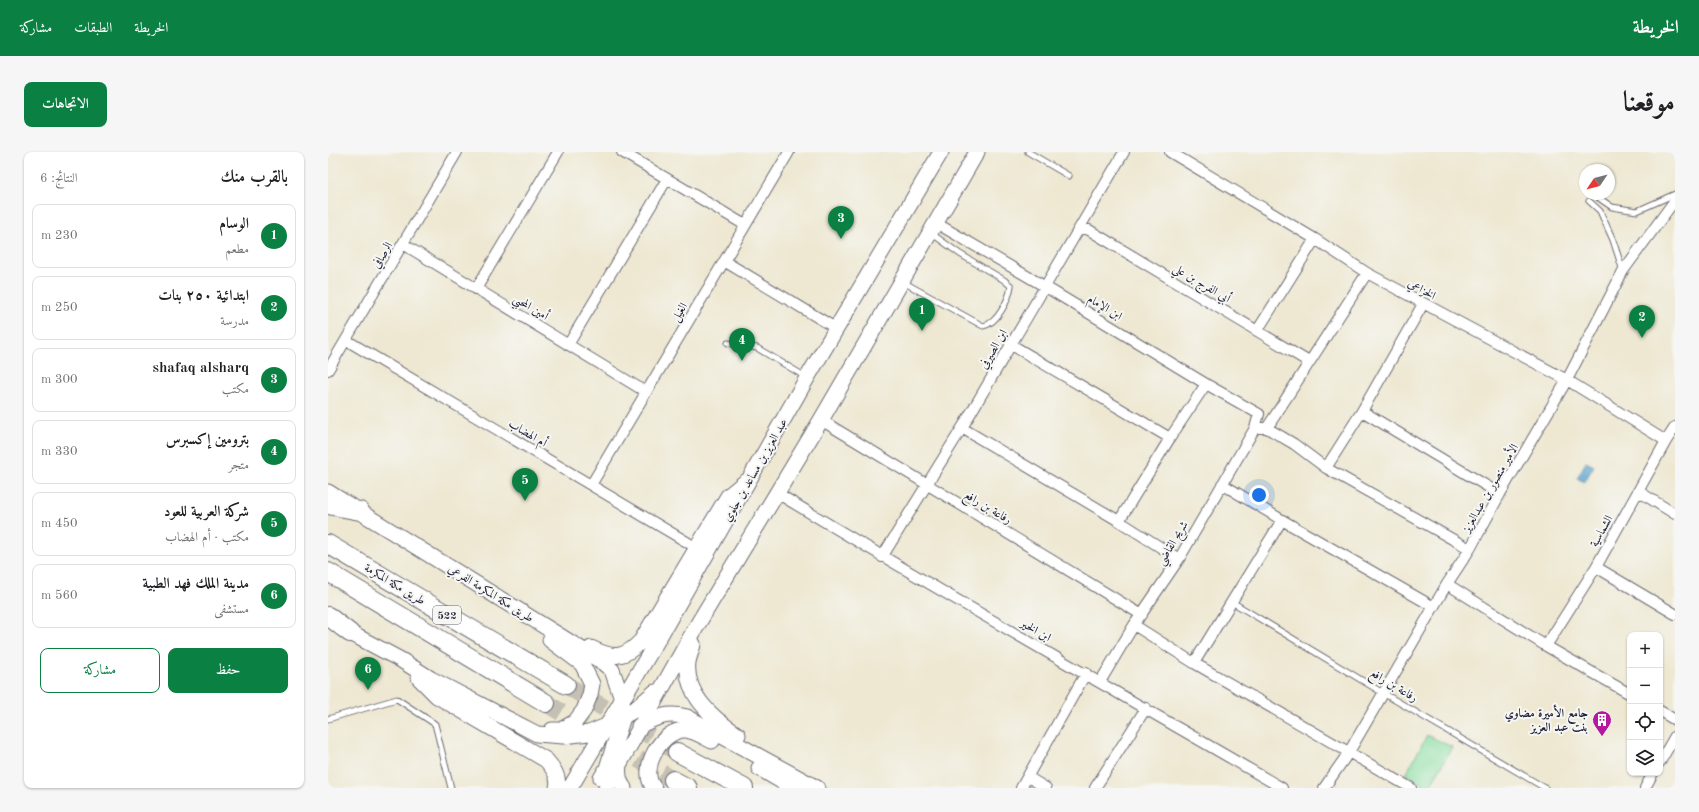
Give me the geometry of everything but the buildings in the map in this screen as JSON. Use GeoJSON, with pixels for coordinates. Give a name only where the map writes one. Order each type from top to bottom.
{"type":"FeatureCollection","features":[{"type":"Feature","properties":{"kind":"highway"},"geometry":{"type":"LineString","coordinates":[[328,505],[360,511]]}},
{"type":"Feature","properties":{"kind":"highway","name":"طريق مكة المكرمة"},"geometry":{"type":"LineString","coordinates":[[328,544],[566,685]]}},
{"type":"Feature","properties":{"kind":"highway","name":"طريق مكة المكرمة"},"geometry":{"type":"LineString","coordinates":[[328,572],[546,703]]}},
{"type":"Feature","properties":{"kind":"highway"},"geometry":{"type":"LineString","coordinates":[[328,616],[350,633]]}},
{"type":"Feature","properties":{"kind":"highway"},"geometry":{"type":"LineString","coordinates":[[677,752],[744,788]]}},
{"type":"Feature","properties":{"kind":"main road","name":"عبد العزيز بن مساعد بن جلوي"},"geometry":{"type":"LineString","coordinates":[[571,786],[657,641],[807,378],[940,152]]}},
{"type":"Feature","properties":{"kind":"main road"},"geometry":{"type":"LineString","coordinates":[[606,788],[699,622],[821,420],[977,152]]}},
{"type":"Feature","properties":{"kind":"main road"},"geometry":{"type":"LineString","coordinates":[[492,593],[604,654],[623,656],[633,650],[641,641],[728,496],[752,476]]}},
{"type":"Feature","properties":{"kind":"main road","name":"طريق مكة المكرمة الفرعي"},"geometry":{"type":"LineString","coordinates":[[328,492],[492,593],[602,662],[612,670],[628,714],[626,736],[618,765],[619,779],[624,788]]}},
{"type":"Feature","properties":{"kind":"main road"},"geometry":{"type":"LineString","coordinates":[[401,660],[424,667],[542,728],[561,730],[575,722],[586,706],[592,684],[582,664],[492,593]]}},
{"type":"Feature","properties":{"kind":"main road"},"geometry":{"type":"LineString","coordinates":[[328,620],[401,660],[431,679],[537,734],[563,736],[590,733],[628,714],[665,683]]}},
{"type":"Feature","properties":{"kind":"main road"},"geometry":{"type":"LineString","coordinates":[[699,622],[688,663],[689,678],[692,690],[708,713],[755,747],[792,781]]}},
{"type":"Feature","properties":{"kind":"main road","name":"طريق مكة المكرمة الفرعي"},"geometry":{"type":"LineString","coordinates":[[596,788],[607,768],[614,746],[657,641]]}},
{"type":"Feature","properties":{"kind":"main road"},"geometry":{"type":"LineString","coordinates":[[401,660],[437,696],[546,760],[555,770],[558,788]]}},
{"type":"Feature","properties":{"kind":"main road"},"geometry":{"type":"LineString","coordinates":[[571,786],[614,746],[640,726],[660,716],[675,714],[687,717],[792,781]]}},
{"type":"Feature","properties":{"kind":"main road"},"geometry":{"type":"LineString","coordinates":[[654,788],[648,774],[656,748],[670,734],[685,730],[702,736],[792,781],[817,788]]}},
{"type":"Feature","properties":{"kind":"street","name":"الرصافي"},"geometry":{"type":"LineString","coordinates":[[328,370],[458,152]]}},
{"type":"Feature","properties":{"kind":"street"},"geometry":{"type":"LineString","coordinates":[[476,289],[558,152]]}},
{"type":"Feature","properties":{"kind":"street"},"geometry":{"type":"LineString","coordinates":[[622,152],[745,226]]}},
{"type":"Feature","properties":{"kind":"street","name":"الغيل"},"geometry":{"type":"LineString","coordinates":[[591,485],[789,152]]}},
{"type":"Feature","properties":{"kind":"street","name":"ابن الصيرفي"},"geometry":{"type":"LineString","coordinates":[[882,557],[962,428],[1124,152]]}},
{"type":"Feature","properties":{"kind":"street","name":"الخزاعي"},"geometry":{"type":"LineString","coordinates":[[1170,152],[1315,239],[1367,273],[1567,380],[1666,441]]}},
{"type":"Feature","properties":{"kind":"street"},"geometry":{"type":"LineString","coordinates":[[568,345],[667,179]]}},
{"type":"Feature","properties":{"kind":"street","name":"الأمير منصور بن عبدالعزيز"},"geometry":{"type":"LineString","coordinates":[[1324,788],[1349,752],[1382,693],[1447,584],[1470,549],[1500,494],[1567,380],[1623,271],[1675,200]]}},
{"type":"Feature","properties":{"kind":"street","name":"أبي الفرج بن علي"},"geometry":{"type":"LineString","coordinates":[[1080,227],[1089,230],[1309,362]]}},
{"type":"Feature","properties":{"kind":"street","name":"ابن الإمام"},"geometry":{"type":"LineString","coordinates":[[933,228],[1044,286],[1206,384],[1260,414]]}},
{"type":"Feature","properties":{"kind":"street"},"geometry":{"type":"LineString","coordinates":[[1257,332],[1315,239]]}},
{"type":"Feature","properties":{"kind":"street","name":"أمين المحبي"},"geometry":{"type":"LineString","coordinates":[[403,244],[646,392]]}},
{"type":"Feature","properties":{"kind":"street"},"geometry":{"type":"LineString","coordinates":[[724,260],[837,329]]}},
{"type":"Feature","properties":{"kind":"street"},"geometry":{"type":"LineString","coordinates":[[1267,428],[1367,273]]}},
{"type":"Feature","properties":{"kind":"street"},"geometry":{"type":"LineString","coordinates":[[1326,468],[1362,411],[1423,304]]}},
{"type":"Feature","properties":{"kind":"street","name":"أم الهضاب"},"geometry":{"type":"LineString","coordinates":[[346,340],[696,548]]}},
{"type":"Feature","properties":{"kind":"street"},"geometry":{"type":"LineString","coordinates":[[1010,344],[1170,438]]}},
{"type":"Feature","properties":{"kind":"street"},"geometry":{"type":"LineString","coordinates":[[1119,521],[1170,438],[1206,384]]}},
{"type":"Feature","properties":{"kind":"street"},"geometry":{"type":"LineString","coordinates":[[1362,411],[1500,494]]}},
{"type":"Feature","properties":{"kind":"street","name":"شريح القاضي"},"geometry":{"type":"LineString","coordinates":[[1100,682],[1134,625],[1179,559],[1255,428],[1260,414]]}},
{"type":"Feature","properties":{"kind":"street","name":"رفاعة بن رافع"},"geometry":{"type":"LineString","coordinates":[[821,420],[1142,615]]}},
{"type":"Feature","properties":{"kind":"street"},"geometry":{"type":"LineString","coordinates":[[962,428],[1119,521],[1179,559]]}},
{"type":"Feature","properties":{"kind":"street"},"geometry":{"type":"LineString","coordinates":[[1255,428],[1267,428],[1294,444],[1326,468],[1470,549]]}},
{"type":"Feature","properties":{"kind":"street","name":"الشماسية"},"geometry":{"type":"LineString","coordinates":[[1546,646],[1596,567],[1666,441],[1675,428]]}},
{"type":"Feature","properties":{"kind":"street"},"geometry":{"type":"LineString","coordinates":[[1222,484],[1434,607]]}},
{"type":"Feature","properties":{"kind":"street"},"geometry":{"type":"LineString","coordinates":[[1638,491],[1675,514]]}},
{"type":"Feature","properties":{"kind":"street","name":"ابن الخير"},"geometry":{"type":"LineString","coordinates":[[777,493],[882,557],[1086,673],[1282,788]]}},
{"type":"Feature","properties":{"kind":"street"},"geometry":{"type":"LineString","coordinates":[[1194,663],[1282,520]]}},
{"type":"Feature","properties":{"kind":"street"},"geometry":{"type":"LineString","coordinates":[[1596,567],[1675,614]]}},
{"type":"Feature","properties":{"kind":"street"},"geometry":{"type":"LineString","coordinates":[[1447,584],[1546,646],[1627,692]]}},
{"type":"Feature","properties":{"kind":"street"},"geometry":{"type":"LineString","coordinates":[[1134,625],[1194,663],[1411,788]]}},
{"type":"Feature","properties":{"kind":"street"},"geometry":{"type":"LineString","coordinates":[[1021,788],[1086,673]]}},
{"type":"Feature","properties":{"kind":"street"},"geometry":{"type":"LineString","coordinates":[[1095,788],[1146,708]]}},
{"type":"Feature","properties":{"kind":"street"},"geometry":{"type":"LineString","coordinates":[[1663,713],[1675,720]]}},
{"type":"Feature","properties":{"kind":"street"},"geometry":{"type":"LineString","coordinates":[[1663,757],[1675,736]]}},
{"type":"Feature","properties":{"kind":"street"},"geometry":{"type":"LineString","coordinates":[[1645,788],[1651,776]]}},
{"type":"Feature","properties":{"kind":"street"},"geometry":{"type":"LineString","coordinates":[[1028,777],[1046,788]]}},
{"type":"Feature","properties":{"kind":"lane"},"geometry":{"type":"LineString","coordinates":[[1032,153],[1069,176]]}},
{"type":"Feature","properties":{"kind":"lane"},"geometry":{"type":"LineString","coordinates":[[1602,200],[1612,207],[1637,211],[1675,194]]}},
{"type":"Feature","properties":{"kind":"lane"},"geometry":{"type":"LineString","coordinates":[[1589,201],[1600,211],[1613,240],[1623,271]]}},
{"type":"Feature","properties":{"kind":"lane"},"geometry":{"type":"LineString","coordinates":[[902,281],[983,326],[988,325],[998,315],[1010,295],[1011,286],[1004,280],[960,254],[933,228]]}},
{"type":"Feature","properties":{"kind":"lane"},"geometry":{"type":"LineString","coordinates":[[728,343],[757,348],[807,378]]}},
{"type":"Feature","properties":{"kind":"lane","name":"رفاعة بن رافع"},"geometry":{"type":"LineString","coordinates":[[1232,602],[1382,693],[1545,788]]}},
{"type":"Feature","properties":{"kind":"lane"},"geometry":{"type":"LineString","coordinates":[[328,719],[396,699],[435,724],[451,788]]}},
{"type":"Feature","properties":{"kind":"green space"},"geometry":{"type":"Polygon","coordinates":[[[1427,735],[1452,747],[1429,788],[1406,774],[1427,735]]]}},
{"type":"Feature","properties":{"kind":"water"},"geometry":{"type":"Polygon","coordinates":[[[1586,462],[1594,466],[1584,482],[1577,478],[1586,462]]]}},
{"type":"Feature","properties":{"kind":"tunnel"},"geometry":{"type":"LineString","coordinates":[[566,685],[677,752]]}},
{"type":"Feature","properties":{"kind":"tunnel"},"geometry":{"type":"LineString","coordinates":[[546,703],[673,780]]}},
{"type":"Feature","properties":{"kind":"place","name":"shafaq alsharq"},"geometry":{"type":"Point","coordinates":[841,239]}},
{"type":"Feature","properties":{"kind":"place","name":"الوسام"},"geometry":{"type":"Point","coordinates":[922,331]}},
{"type":"Feature","properties":{"kind":"place","name":"ابتدائية ٢٥٠ بنات"},"geometry":{"type":"Point","coordinates":[1642,338]}},
{"type":"Feature","properties":{"kind":"place","name":"بترومين إكسبرس"},"geometry":{"type":"Point","coordinates":[742,361]}},
{"type":"Feature","properties":{"kind":"place","name":"شركة العربية للعود"},"geometry":{"type":"Point","coordinates":[525,501]}},
{"type":"Feature","properties":{"kind":"place","name":"مدينة الملك فهد الطبية"},"geometry":{"type":"Point","coordinates":[368,690]}},
{"type":"Feature","properties":{"kind":"place","name":"جامع الأميرة مضاوي بنت عبد العزيز"},"geometry":{"type":"Point","coordinates":[1602,737]}}]}
